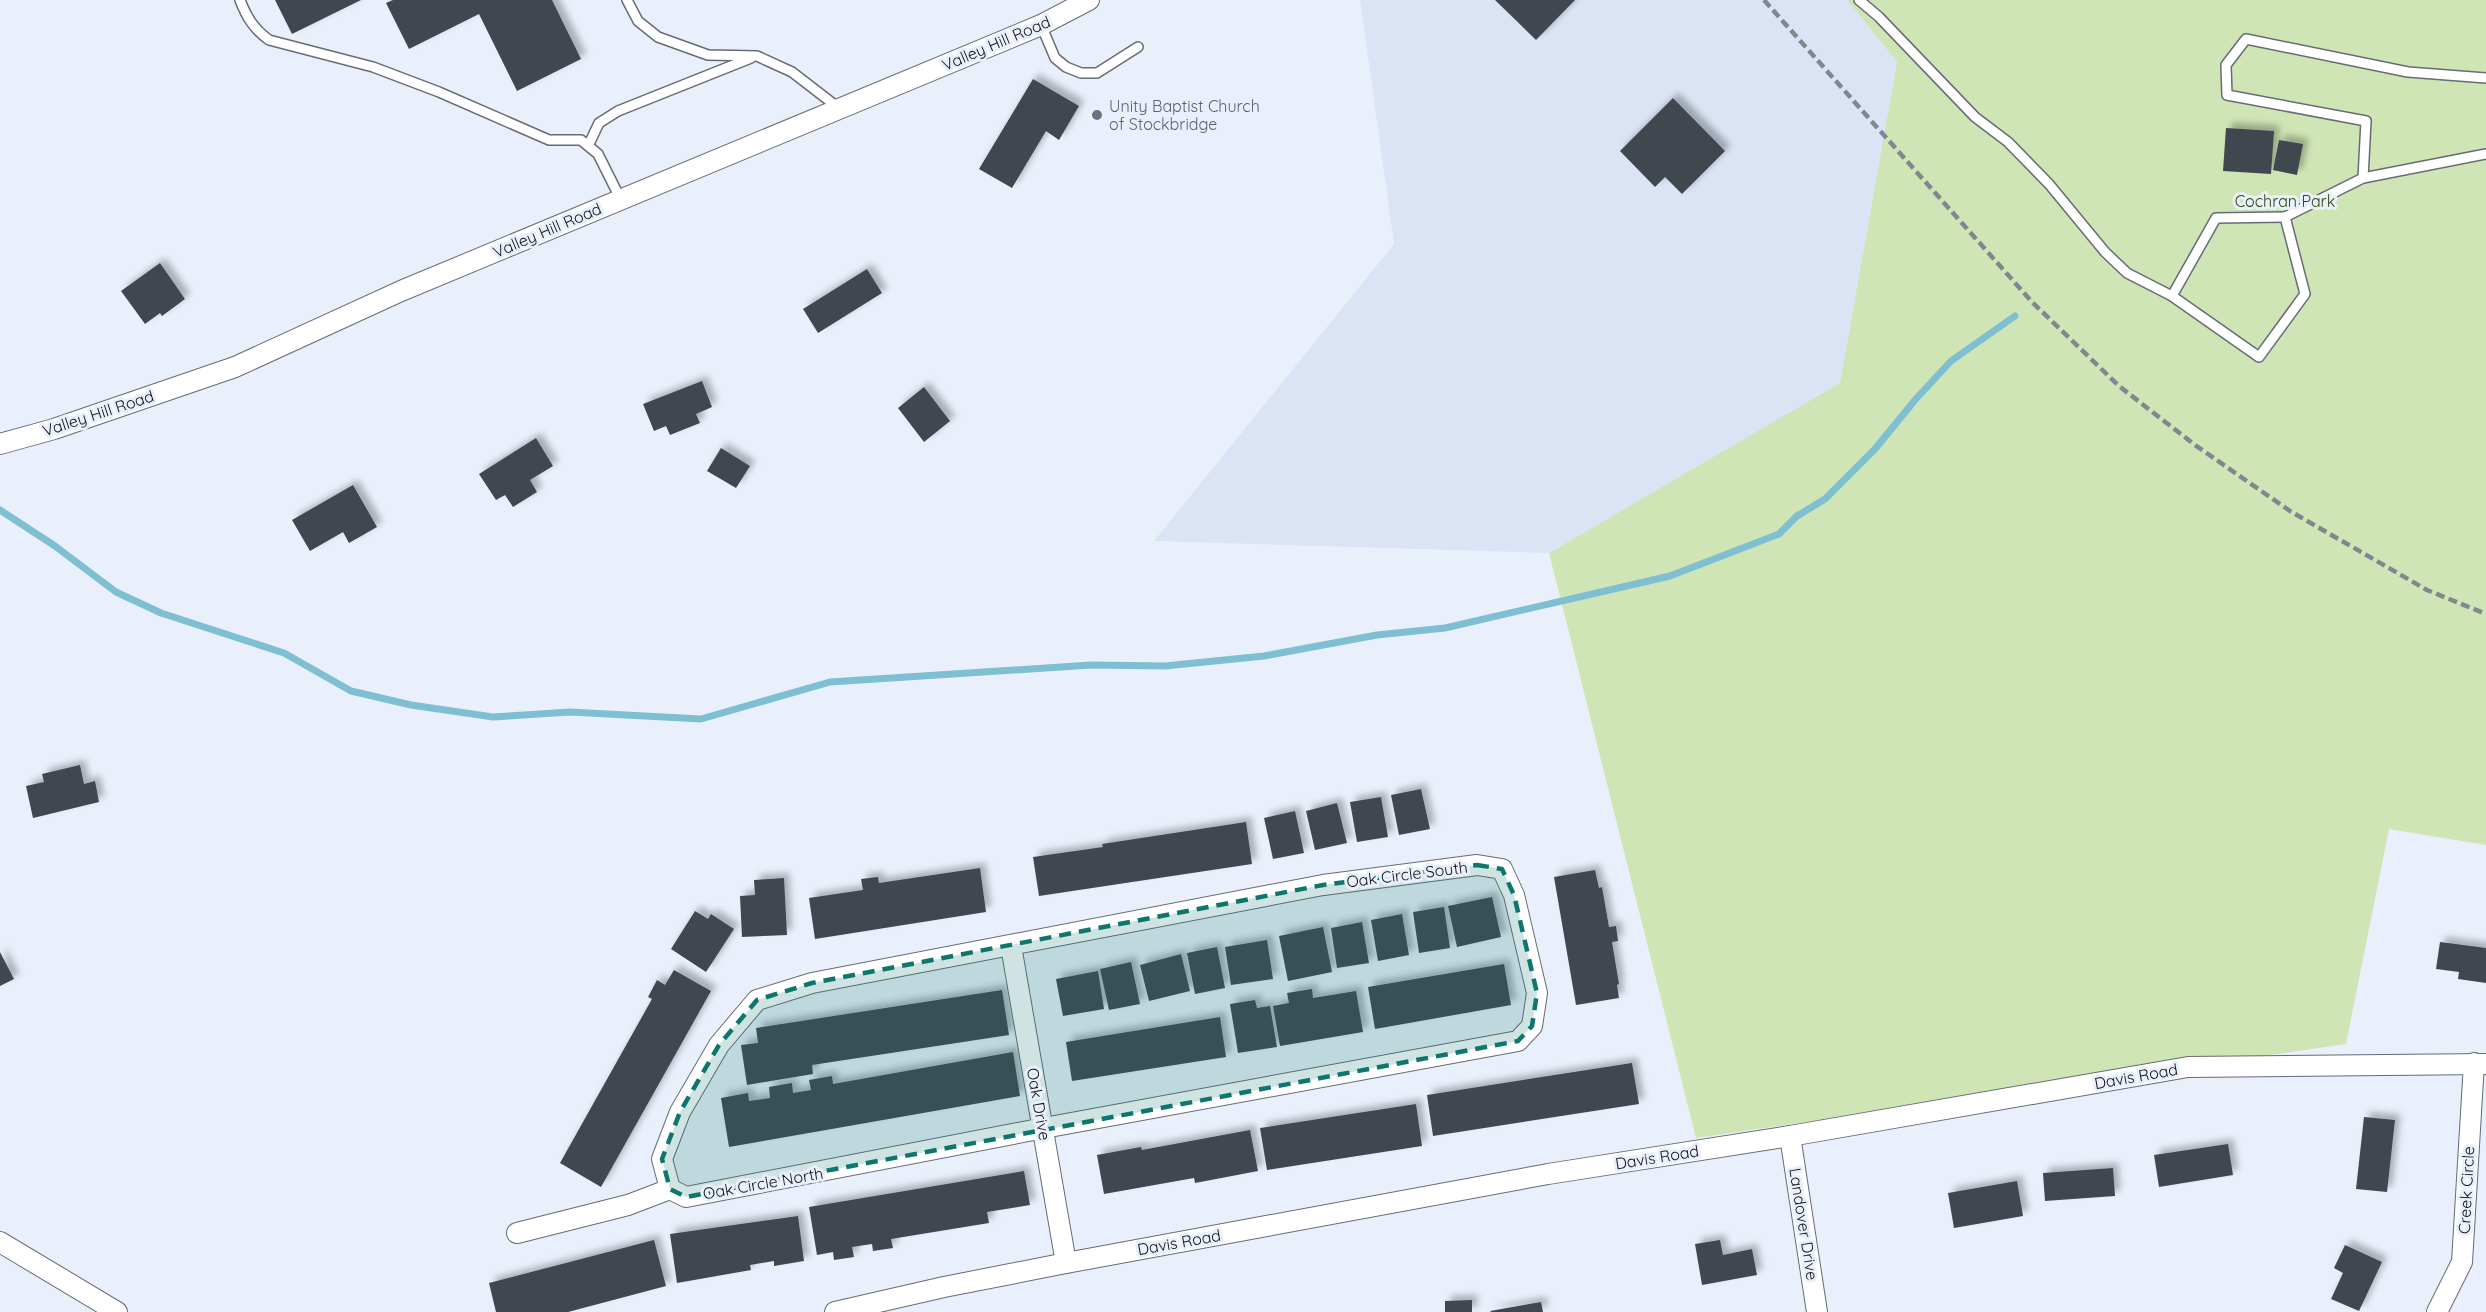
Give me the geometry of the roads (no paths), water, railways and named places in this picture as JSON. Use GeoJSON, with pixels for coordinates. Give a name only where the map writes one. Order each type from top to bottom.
{"type":"FeatureCollection","features":[{"type":"Feature","properties":{"kind":"street","name":"Valley Hill Road"},"geometry":{"type":"LineString","coordinates":[[0,444],[54,429],[235,367],[401,291],[1041,26],[1089,0]]}},
{"type":"Feature","properties":{"kind":"street","name":"Oak Circle South"},"geometry":{"type":"LineString","coordinates":[[1011,946],[1323,885],[1477,865],[1502,869],[1514,895],[1537,993],[1532,1026],[1518,1041],[1044,1128]]}},
{"type":"Feature","properties":{"kind":"street","name":"Oak Drive"},"geometry":{"type":"LineString","coordinates":[[1011,946],[1066,1263]]}},
{"type":"Feature","properties":{"kind":"street"},"geometry":{"type":"LineString","coordinates":[[517,1233],[628,1205],[670,1189],[662,1159],[680,1112],[719,1045],[757,1000],[812,983],[1011,946]]}},
{"type":"Feature","properties":{"kind":"street","name":"Davis Road"},"geometry":{"type":"LineString","coordinates":[[835,1312],[944,1287],[1066,1263],[1548,1174],[1790,1136],[2188,1067],[2480,1063]]}},
{"type":"Feature","properties":{"kind":"street","name":"Creek Circle"},"geometry":{"type":"LineString","coordinates":[[2437,1312],[2462,1262],[2480,1063]]}},
{"type":"Feature","properties":{"kind":"street","name":"Oak Circle North"},"geometry":{"type":"LineString","coordinates":[[670,1189],[686,1197],[1044,1128]]}},
{"type":"Feature","properties":{"kind":"street","name":"Landover Drive"},"geometry":{"type":"LineString","coordinates":[[1790,1136],[1817,1312]]}},
{"type":"Feature","properties":{"kind":"street"},"geometry":{"type":"LineString","coordinates":[[0,1242],[117,1312]]}},
{"type":"Feature","properties":{"kind":"lane"},"geometry":{"type":"LineString","coordinates":[[240,0],[245,14],[256,30],[269,40],[373,67],[439,92],[549,140],[581,140],[589,144],[598,154],[621,200]]}},
{"type":"Feature","properties":{"kind":"lane"},"geometry":{"type":"LineString","coordinates":[[627,0],[638,21],[657,37],[708,55],[756,56],[792,72],[840,109]]}},
{"type":"Feature","properties":{"kind":"lane"},"geometry":{"type":"LineString","coordinates":[[1859,0],[1879,17],[1975,117],[2008,142],[2049,184],[2105,252],[2127,273],[2172,296],[2259,357],[2305,294],[2285,217]]}},
{"type":"Feature","properties":{"kind":"lane"},"geometry":{"type":"LineString","coordinates":[[1041,26],[1055,58],[1066,67],[1081,73],[1097,74],[1138,47]]}},
{"type":"Feature","properties":{"kind":"lane"},"geometry":{"type":"LineString","coordinates":[[2363,178],[2366,121],[2227,95],[2226,65],[2246,39],[2408,72],[2486,78]]}},
{"type":"Feature","properties":{"kind":"lane"},"geometry":{"type":"LineString","coordinates":[[589,144],[599,123],[618,111],[756,56]]}},
{"type":"Feature","properties":{"kind":"lane"},"geometry":{"type":"LineString","coordinates":[[2172,296],[2216,218],[2285,217],[2363,178],[2486,154]]}},
{"type":"Feature","properties":{"kind":"waterway"},"geometry":{"type":"LineString","coordinates":[[0,510],[55,546],[116,592],[161,613],[284,653],[351,691],[411,705],[493,717],[570,712],[701,719],[830,682],[1091,665],[1165,666],[1264,656],[1377,635],[1445,628],[1670,576],[1779,534],[1797,516],[1825,499],[1875,449],[1951,361],[2015,316]]}},
{"type":"Feature","properties":{"kind":"railway"},"geometry":{"type":"LineString","coordinates":[[1764,0],[2032,302],[2119,386],[2195,445],[2290,511],[2427,590],[2486,614]]}},
{"type":"Feature","properties":{"kind":"place","name":"Unity Baptist Church of Stockbridge"},"geometry":{"type":"Point","coordinates":[1097,115]}},
{"type":"Feature","properties":{"kind":"park label","name":"Cochran Park"},"geometry":{"type":"Point","coordinates":[2285,201]}}]}
